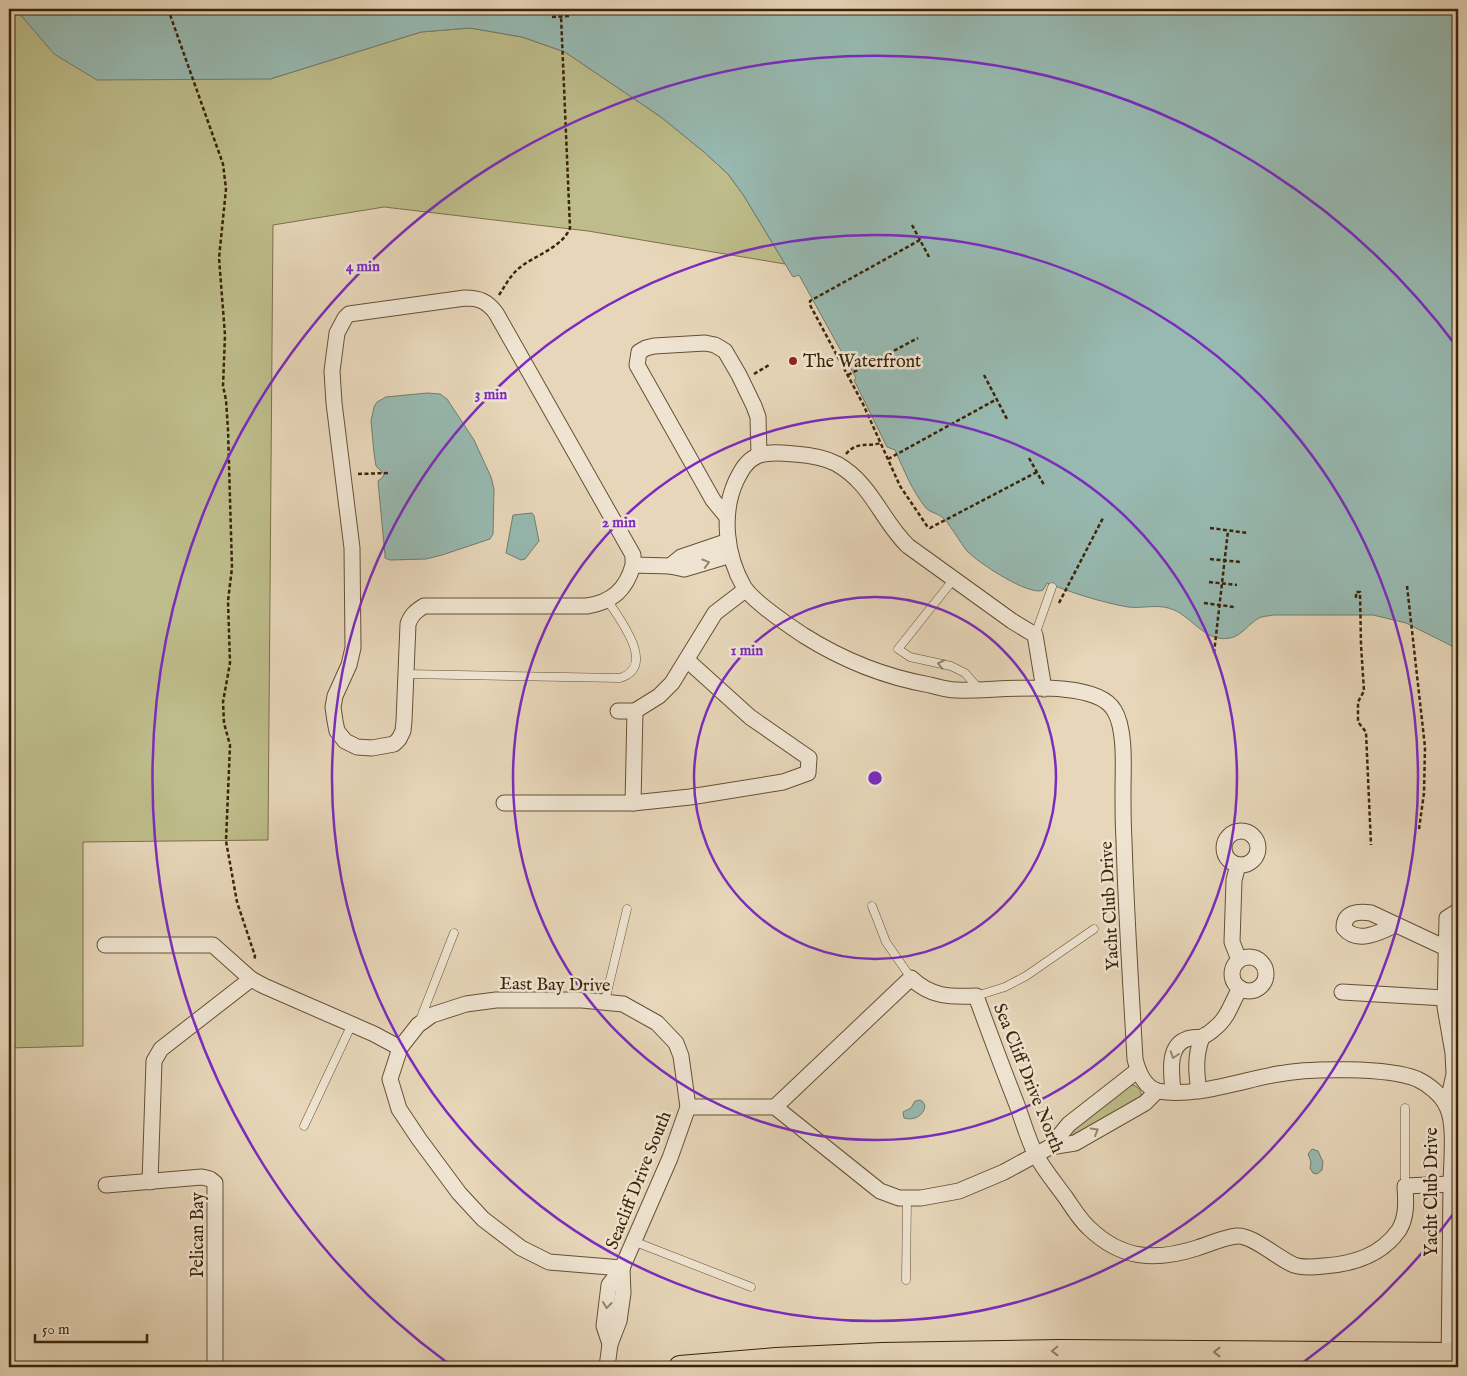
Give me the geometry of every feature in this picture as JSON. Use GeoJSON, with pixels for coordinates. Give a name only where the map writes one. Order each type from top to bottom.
{"type":"FeatureCollection","features":[{"type":"Feature","properties":{"kind":"main road"},"geometry":{"type":"LineString","coordinates":[[680,1367],[776,1359],[892,1353],[1061,1351],[1452,1358]]}},
{"type":"Feature","properties":{"kind":"street"},"geometry":{"type":"LineString","coordinates":[[465,298],[476,298],[491,306],[633,555],[633,565],[630,577],[616,595],[608,601],[587,606],[424,606],[417,610],[408,624],[404,721],[403,731],[399,739],[394,744],[372,748],[357,747],[345,741],[337,731],[333,707],[335,696],[352,657],[352,548],[334,403],[333,380],[337,333],[349,314],[465,298]]}},
{"type":"Feature","properties":{"kind":"street"},"geometry":{"type":"LineString","coordinates":[[727,517],[713,500],[637,365],[639,352],[646,348],[705,343],[715,345],[725,351],[739,374],[758,417],[759,455],[780,453],[816,456],[836,464],[860,482],[874,498],[895,532],[908,546],[953,580],[1035,635],[1044,689]]}},
{"type":"Feature","properties":{"kind":"street","name":"Yacht Club Drive"},"geometry":{"type":"LineString","coordinates":[[759,455],[743,468],[734,487],[727,517],[730,548],[745,590],[774,615],[804,636],[835,653],[901,680],[954,690],[1070,690],[1095,694],[1107,701],[1115,710],[1123,747],[1124,843],[1135,1050],[1138,1070]]}},
{"type":"Feature","properties":{"kind":"street"},"geometry":{"type":"LineString","coordinates":[[633,565],[670,566],[684,569],[730,548]]}},
{"type":"Feature","properties":{"kind":"street"},"geometry":{"type":"LineString","coordinates":[[618,711],[635,711],[645,706],[672,683],[715,613],[745,590]]}},
{"type":"Feature","properties":{"kind":"street"},"geometry":{"type":"LineString","coordinates":[[504,803],[633,803],[690,797],[783,782],[808,773],[809,758],[750,717],[687,660]]}},
{"type":"Feature","properties":{"kind":"street"},"geometry":{"type":"LineString","coordinates":[[633,803],[635,711]]}},
{"type":"Feature","properties":{"kind":"street"},"geometry":{"type":"LineString","coordinates":[[1238,866],[1234,880],[1232,942],[1240,960]]}},
{"type":"Feature","properties":{"kind":"street"},"geometry":{"type":"LineString","coordinates":[[1447,1106],[1456,1074],[1445,1006],[1447,918],[1458,911]]}},
{"type":"Feature","properties":{"kind":"street"},"geometry":{"type":"LineString","coordinates":[[1395,925],[1446,948]]}},
{"type":"Feature","properties":{"kind":"street"},"geometry":{"type":"LineString","coordinates":[[106,945],[213,945],[251,979],[352,1024],[400,1048]]}},
{"type":"Feature","properties":{"kind":"street"},"geometry":{"type":"LineString","coordinates":[[1250,957],[1256,958],[1266,971],[1264,982],[1256,989],[1250,991],[1240,988],[1233,980],[1232,974],[1235,963],[1240,960],[1250,957]]}},
{"type":"Feature","properties":{"kind":"street"},"geometry":{"type":"LineString","coordinates":[[776,1107],[911,978]]}},
{"type":"Feature","properties":{"kind":"street","name":"Sea Cliff Drive North"},"geometry":{"type":"LineString","coordinates":[[911,978],[921,987],[938,995],[952,997],[976,996],[1035,1154],[1088,1228],[1120,1249],[1141,1256],[1158,1257],[1180,1253],[1238,1236],[1249,1239],[1296,1266],[1317,1267],[1347,1264],[1364,1259],[1385,1245],[1399,1230],[1404,1219],[1406,1207],[1405,1186]]}},
{"type":"Feature","properties":{"kind":"street"},"geometry":{"type":"LineString","coordinates":[[150,1182],[154,1060],[161,1050],[251,979]]}},
{"type":"Feature","properties":{"kind":"street"},"geometry":{"type":"LineString","coordinates":[[1172,1092],[1172,1063],[1176,1048],[1183,1040],[1202,1037],[1217,1027],[1227,1016],[1240,988]]}},
{"type":"Feature","properties":{"kind":"street"},"geometry":{"type":"LineString","coordinates":[[1342,992],[1445,998]]}},
{"type":"Feature","properties":{"kind":"street","name":"East Bay Drive"},"geometry":{"type":"LineString","coordinates":[[622,1268],[549,1262],[521,1248],[483,1219],[459,1193],[418,1139],[399,1109],[390,1079],[400,1048],[418,1025],[432,1015],[466,1004],[496,1000],[557,999],[605,1001],[623,1004],[657,1023],[676,1043],[681,1056],[688,1107]]}},
{"type":"Feature","properties":{"kind":"street"},"geometry":{"type":"LineString","coordinates":[[1199,1091],[1196,1063],[1202,1037]]}},
{"type":"Feature","properties":{"kind":"street"},"geometry":{"type":"LineString","coordinates":[[1138,1070],[1148,1086],[1157,1091]]}},
{"type":"Feature","properties":{"kind":"street","name":"Sea Cliff Drive North"},"geometry":{"type":"LineString","coordinates":[[1050,1147],[1069,1124],[1138,1070]]}},
{"type":"Feature","properties":{"kind":"street","name":"Yacht Club Drive"},"geometry":{"type":"LineString","coordinates":[[1157,1091],[1199,1091],[1297,1071],[1380,1072],[1407,1076],[1432,1088],[1447,1106],[1455,1135],[1451,1184],[1452,1358]]}},
{"type":"Feature","properties":{"kind":"street","name":"Sea Cliff Drive North"},"geometry":{"type":"LineString","coordinates":[[1050,1147],[1075,1143],[1145,1103],[1157,1091]]}},
{"type":"Feature","properties":{"kind":"street"},"geometry":{"type":"LineString","coordinates":[[1447,1106],[1458,1094]]}},
{"type":"Feature","properties":{"kind":"street"},"geometry":{"type":"LineString","coordinates":[[688,1107],[776,1107],[880,1191],[899,1198],[921,1198],[959,1191],[1004,1172],[1050,1147]]}},
{"type":"Feature","properties":{"kind":"street","name":"Seacliff Drive South"},"geometry":{"type":"LineString","coordinates":[[607,1367],[610,1344],[604,1326],[609,1285],[622,1268],[670,1158],[688,1107]]}},
{"type":"Feature","properties":{"kind":"street","name":"Pelican Bay"},"geometry":{"type":"LineString","coordinates":[[106,1185],[202,1177],[210,1179],[215,1183],[215,1367]]}},
{"type":"Feature","properties":{"kind":"street"},"geometry":{"type":"LineString","coordinates":[[1405,1186],[1451,1184]]}},
{"type":"Feature","properties":{"kind":"lane"},"geometry":{"type":"LineString","coordinates":[[953,580],[898,649],[910,657],[951,666],[965,672],[980,690]]}},
{"type":"Feature","properties":{"kind":"lane"},"geometry":{"type":"LineString","coordinates":[[1035,635],[1052,587]]}},
{"type":"Feature","properties":{"kind":"lane"},"geometry":{"type":"LineString","coordinates":[[406,674],[620,678],[626,676],[632,671],[635,664],[635,649],[627,631],[608,601]]}},
{"type":"Feature","properties":{"kind":"lane"},"geometry":{"type":"LineString","coordinates":[[872,906],[886,942],[911,978]]}},
{"type":"Feature","properties":{"kind":"lane"},"geometry":{"type":"LineString","coordinates":[[605,1001],[627,909]]}},
{"type":"Feature","properties":{"kind":"lane"},"geometry":{"type":"LineString","coordinates":[[976,996],[1005,987],[1026,976],[1094,928]]}},
{"type":"Feature","properties":{"kind":"lane"},"geometry":{"type":"LineString","coordinates":[[418,1025],[454,933]]}},
{"type":"Feature","properties":{"kind":"lane"},"geometry":{"type":"LineString","coordinates":[[304,1126],[352,1024]]}},
{"type":"Feature","properties":{"kind":"lane"},"geometry":{"type":"LineString","coordinates":[[1405,1108],[1405,1186]]}},
{"type":"Feature","properties":{"kind":"lane"},"geometry":{"type":"LineString","coordinates":[[906,1280],[907,1198]]}},
{"type":"Feature","properties":{"kind":"lane"},"geometry":{"type":"LineString","coordinates":[[633,1241],[751,1287]]}},
{"type":"Feature","properties":{"kind":"path"},"geometry":{"type":"LineString","coordinates":[[168,9],[223,164],[226,184],[219,258],[225,335],[223,386],[228,430],[232,568],[228,601],[230,663],[223,702],[224,723],[230,745],[226,841],[237,902],[255,956],[251,979]]}},
{"type":"Feature","properties":{"kind":"path"},"geometry":{"type":"LineString","coordinates":[[491,306],[518,269],[549,250],[568,232],[570,221],[561,16]]}},
{"type":"Feature","properties":{"kind":"path"},"geometry":{"type":"LineString","coordinates":[[552,17],[570,16]]}},
{"type":"Feature","properties":{"kind":"path"},"geometry":{"type":"LineString","coordinates":[[912,225],[929,258]]}},
{"type":"Feature","properties":{"kind":"path"},"geometry":{"type":"LineString","coordinates":[[920,240],[811,300],[810,305],[864,404],[900,486],[930,528],[1037,472]]}},
{"type":"Feature","properties":{"kind":"path"},"geometry":{"type":"LineString","coordinates":[[848,374],[918,338]]}},
{"type":"Feature","properties":{"kind":"path"},"geometry":{"type":"LineString","coordinates":[[984,374],[1007,419]]}},
{"type":"Feature","properties":{"kind":"path"},"geometry":{"type":"LineString","coordinates":[[888,459],[997,399]]}},
{"type":"Feature","properties":{"kind":"path"},"geometry":{"type":"LineString","coordinates":[[836,464],[855,446],[872,446],[880,443]]}},
{"type":"Feature","properties":{"kind":"path"},"geometry":{"type":"LineString","coordinates":[[1029,458],[1044,486]]}},
{"type":"Feature","properties":{"kind":"path"},"geometry":{"type":"LineString","coordinates":[[363,474],[388,473]]}},
{"type":"Feature","properties":{"kind":"path"},"geometry":{"type":"LineString","coordinates":[[1066,590],[1103,518]]}},
{"type":"Feature","properties":{"kind":"path"},"geometry":{"type":"LineString","coordinates":[[1210,528],[1248,533]]}},
{"type":"Feature","properties":{"kind":"path"},"geometry":{"type":"LineString","coordinates":[[1214,653],[1228,531]]}},
{"type":"Feature","properties":{"kind":"path"},"geometry":{"type":"LineString","coordinates":[[1210,558],[1240,562]]}},
{"type":"Feature","properties":{"kind":"path"},"geometry":{"type":"LineString","coordinates":[[1209,582],[1237,585]]}},
{"type":"Feature","properties":{"kind":"path"},"geometry":{"type":"LineString","coordinates":[[1407,586],[1425,747],[1424,793],[1419,829]]}},
{"type":"Feature","properties":{"kind":"path"},"geometry":{"type":"LineString","coordinates":[[1356,598],[1356,592],[1360,592],[1364,691],[1358,702],[1358,722],[1366,732],[1371,845]]}},
{"type":"Feature","properties":{"kind":"path"},"geometry":{"type":"LineString","coordinates":[[1204,603],[1234,607]]}},
{"type":"Feature","properties":{"kind":"shaded area"},"geometry":{"type":"Polygon","coordinates":[[[9,9],[18,13],[36,31],[270,79],[421,32],[470,28],[522,37],[565,52],[661,117],[704,152],[728,174],[744,196],[785,264],[588,231],[384,207],[273,225],[268,840],[83,842],[83,1046],[9,1048],[9,9]]]}},
{"type":"Feature","properties":{"kind":"shaded area"},"geometry":{"type":"Polygon","coordinates":[[[1133,1085],[1140,1090],[1141,1098],[1071,1139],[1066,1132],[1127,1086],[1133,1085]]]}},
{"type":"Feature","properties":{"kind":"water"},"geometry":{"type":"Polygon","coordinates":[[[12,9],[1458,9],[1458,652],[1450,645],[1406,623],[1373,615],[1266,616],[1255,620],[1234,637],[1221,639],[1200,629],[1181,614],[1168,608],[1118,605],[1087,597],[1047,583],[1043,590],[1036,591],[1016,584],[981,563],[967,551],[945,519],[928,510],[917,495],[895,450],[887,447],[854,380],[856,378],[799,275],[793,277],[744,196],[728,174],[661,117],[565,52],[522,37],[470,28],[421,32],[270,79],[97,80],[54,54],[19,13],[12,9]]]}},
{"type":"Feature","properties":{"kind":"water"},"geometry":{"type":"Polygon","coordinates":[[[427,393],[440,394],[447,399],[474,440],[491,477],[494,489],[493,534],[490,539],[442,555],[426,559],[390,560],[385,558],[378,481],[384,474],[376,466],[374,453],[371,421],[374,407],[377,402],[386,397],[427,393]]]}},
{"type":"Feature","properties":{"kind":"water"},"geometry":{"type":"Polygon","coordinates":[[[532,513],[539,541],[525,559],[521,560],[506,553],[513,515],[532,513]]]}},
{"type":"Feature","properties":{"kind":"water"},"geometry":{"type":"Polygon","coordinates":[[[920,1100],[925,1106],[923,1113],[914,1118],[904,1118],[903,1112],[911,1108],[915,1101],[920,1100]]]}},
{"type":"Feature","properties":{"kind":"water"},"geometry":{"type":"Polygon","coordinates":[[[1312,1149],[1318,1151],[1323,1162],[1322,1170],[1317,1174],[1313,1173],[1310,1168],[1311,1162],[1308,1154],[1312,1149]]]}},
{"type":"Feature","properties":{"kind":"place","name":"The Waterfront"},"geometry":{"type":"Point","coordinates":[793,361]}}]}
